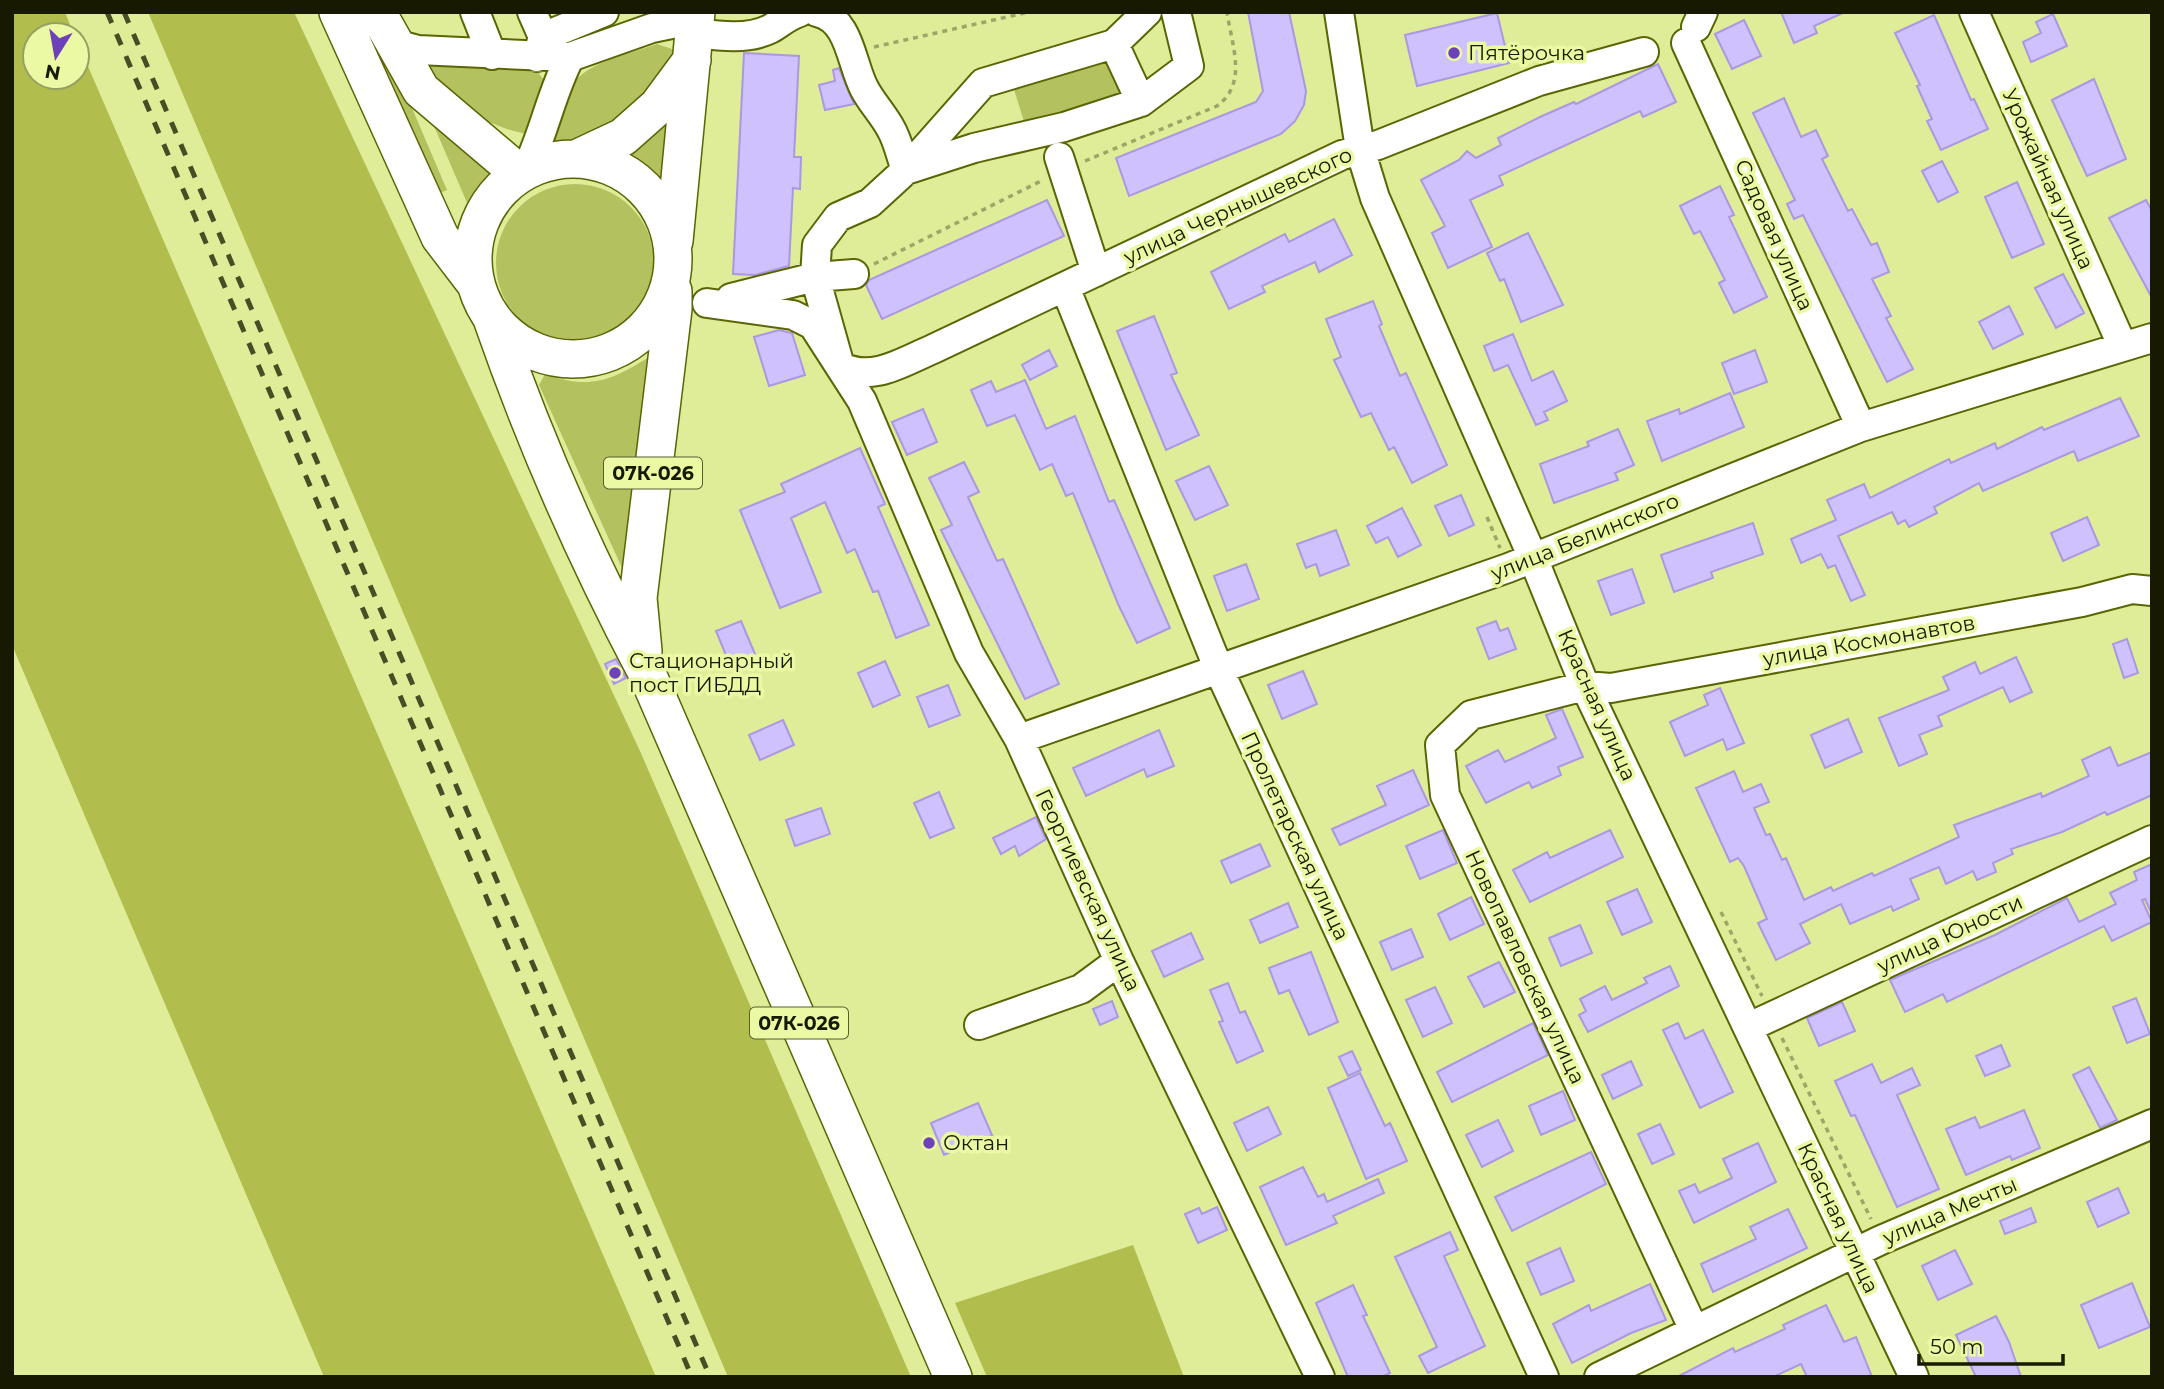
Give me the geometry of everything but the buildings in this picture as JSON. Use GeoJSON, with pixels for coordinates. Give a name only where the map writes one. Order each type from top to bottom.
{"type":"FeatureCollection","features":[{"type":"Feature","properties":{"kind":"main road"},"geometry":{"type":"LineString","coordinates":[[338,12],[440,237],[509,335],[531,349],[556,357],[595,356],[631,341],[650,323],[664,301],[682,284],[695,31]]}},
{"type":"Feature","properties":{"kind":"main road"},"geometry":{"type":"LineString","coordinates":[[377,12],[421,90],[523,172]]}},
{"type":"Feature","properties":{"kind":"main road"},"geometry":{"type":"LineString","coordinates":[[576,159],[623,137],[658,106],[695,31]]}},
{"type":"Feature","properties":{"kind":"main road"},"geometry":{"type":"LineString","coordinates":[[484,300],[473,260],[481,223],[500,190],[523,172],[550,162],[576,159],[604,164],[622,172],[652,197],[666,221],[682,284]]}},
{"type":"Feature","properties":{"kind":"main road","name":"07К-026"},"geometry":{"type":"LineString","coordinates":[[645,669],[638,598],[682,284]]}},
{"type":"Feature","properties":{"kind":"main road","name":"07К-026"},"geometry":{"type":"LineString","coordinates":[[484,300],[522,406],[613,610],[645,669],[953,1377]]}},
{"type":"Feature","properties":{"kind":"street"},"geometry":{"type":"LineString","coordinates":[[475,12],[492,55]]}},
{"type":"Feature","properties":{"kind":"street"},"geometry":{"type":"LineString","coordinates":[[395,44],[418,50],[492,55],[537,35],[604,12]]}},
{"type":"Feature","properties":{"kind":"street"},"geometry":{"type":"LineString","coordinates":[[615,12],[652,28],[695,31],[725,37],[769,29],[787,16],[800,12]]}},
{"type":"Feature","properties":{"kind":"street"},"geometry":{"type":"LineString","coordinates":[[817,12],[825,14],[839,25],[852,52],[863,87],[892,130],[905,170]]}},
{"type":"Feature","properties":{"kind":"street"},"geometry":{"type":"LineString","coordinates":[[840,366],[815,277],[817,245],[838,218],[870,203],[905,170],[984,83],[1114,44],[1147,12]]}},
{"type":"Feature","properties":{"kind":"street"},"geometry":{"type":"LineString","coordinates":[[905,170],[974,148],[1064,127],[1141,102],[1189,66],[1176,12]]}},
{"type":"Feature","properties":{"kind":"street","name":"Красная улица"},"geometry":{"type":"LineString","coordinates":[[1339,12],[1360,149],[1375,198],[1533,558],[1585,686],[1760,1022],[1855,1253],[1914,1377]]}},
{"type":"Feature","properties":{"kind":"street","name":"Урожайная улица"},"geometry":{"type":"LineString","coordinates":[[1974,12],[2122,345]]}},
{"type":"Feature","properties":{"kind":"street","name":"Садовая улица"},"geometry":{"type":"LineString","coordinates":[[1695,27],[1861,427]]}},
{"type":"Feature","properties":{"kind":"street"},"geometry":{"type":"LineString","coordinates":[[523,172],[542,137],[559,79],[570,57],[652,28]]}},
{"type":"Feature","properties":{"kind":"street"},"geometry":{"type":"LineString","coordinates":[[537,35],[570,57]]}},
{"type":"Feature","properties":{"kind":"street"},"geometry":{"type":"LineString","coordinates":[[1114,44],[1141,102]]}},
{"type":"Feature","properties":{"kind":"street","name":"улица Чернышевского"},"geometry":{"type":"LineString","coordinates":[[840,366],[852,373],[869,375],[933,349],[1360,149],[1378,145],[1539,81],[1644,52]]}},
{"type":"Feature","properties":{"kind":"street"},"geometry":{"type":"LineString","coordinates":[[1059,157],[1096,272]]}},
{"type":"Feature","properties":{"kind":"street"},"geometry":{"type":"LineString","coordinates":[[682,284],[777,289],[815,277],[854,274]]}},
{"type":"Feature","properties":{"kind":"street","name":"Георгиевская улица"},"geometry":{"type":"LineString","coordinates":[[682,284],[793,315],[813,325],[862,401],[969,653],[1019,739],[1119,961],[1320,1377]]}},
{"type":"Feature","properties":{"kind":"street","name":"Пролетарская улица"},"geometry":{"type":"LineString","coordinates":[[1065,287],[1219,670],[1544,1377]]}},
{"type":"Feature","properties":{"kind":"street","name":"улица Белинского"},"geometry":{"type":"LineString","coordinates":[[1019,739],[1533,558],[1861,427],[2152,338]]}},
{"type":"Feature","properties":{"kind":"street","name":"улица Космонавтов"},"geometry":{"type":"LineString","coordinates":[[1585,686],[1611,688],[2082,602],[2132,589],[2152,591]]}},
{"type":"Feature","properties":{"kind":"street","name":"Новопавловская улица"},"geometry":{"type":"LineString","coordinates":[[1585,686],[1471,715],[1440,745],[1446,795],[1693,1330]]}},
{"type":"Feature","properties":{"kind":"street","name":"улица Юности"},"geometry":{"type":"LineString","coordinates":[[1760,1022],[2152,840]]}},
{"type":"Feature","properties":{"kind":"street"},"geometry":{"type":"LineString","coordinates":[[979,1025],[1081,989],[1119,961]]}},
{"type":"Feature","properties":{"kind":"street","name":"улица Мечты"},"geometry":{"type":"LineString","coordinates":[[1599,1377],[1881,1240],[2152,1124]]}},
{"type":"Feature","properties":{"kind":"path"},"geometry":{"type":"LineString","coordinates":[[852,52],[1029,12]]}},
{"type":"Feature","properties":{"kind":"path"},"geometry":{"type":"LineString","coordinates":[[1719,907],[1760,1022],[1881,1240]]}},
{"type":"Feature","properties":{"kind":"green space"},"geometry":{"type":"Polygon","coordinates":[[[12,12],[65,12],[69,21],[21,21],[21,91],[91,91],[91,73],[656,1377],[324,1377],[12,645],[12,12]]]}},
{"type":"Feature","properties":{"kind":"green space"},"geometry":{"type":"Polygon","coordinates":[[[148,12],[294,12],[640,751],[911,1377],[728,1377],[148,12]]]}},
{"type":"Feature","properties":{"kind":"green space"},"geometry":{"type":"Polygon","coordinates":[[[350,12],[371,12],[447,190],[430,197],[350,12]]]}},
{"type":"Feature","properties":{"kind":"green space"},"geometry":{"type":"Polygon","coordinates":[[[657,44],[678,51],[624,122],[581,140],[551,141],[559,110],[573,82],[606,61],[657,44]]]}},
{"type":"Feature","properties":{"kind":"green space"},"geometry":{"type":"Polygon","coordinates":[[[1109,52],[1124,97],[1026,128],[1012,83],[1109,52]]]}},
{"type":"Feature","properties":{"kind":"green space"},"geometry":{"type":"Polygon","coordinates":[[[429,61],[535,68],[546,83],[528,134],[498,126],[468,110],[443,88],[429,61]]]}},
{"type":"Feature","properties":{"kind":"green space"},"geometry":{"type":"Polygon","coordinates":[[[674,110],[670,190],[650,168],[625,154],[674,110]]]}},
{"type":"Feature","properties":{"kind":"green space"},"geometry":{"type":"Polygon","coordinates":[[[434,126],[470,151],[507,167],[471,212],[434,126]]]}},
{"type":"Feature","properties":{"kind":"green space"},"geometry":{"type":"Polygon","coordinates":[[[575,184],[605,190],[631,207],[648,233],[654,263],[648,293],[631,319],[605,336],[575,342],[545,336],[519,319],[502,293],[496,263],[502,233],[519,207],[545,190],[575,184]]]}},
{"type":"Feature","properties":{"kind":"green space"},"geometry":{"type":"Polygon","coordinates":[[[649,357],[657,362],[635,566],[622,568],[539,385],[545,374],[587,382],[611,377],[649,357]]]}},
{"type":"Feature","properties":{"kind":"green space"},"geometry":{"type":"Polygon","coordinates":[[[1133,1245],[1184,1377],[987,1377],[955,1303],[1133,1245]]]}},
{"type":"Feature","properties":{"kind":"railway"},"geometry":{"type":"LineString","coordinates":[[107,12],[692,1377]]}},
{"type":"Feature","properties":{"kind":"railway"},"geometry":{"type":"LineString","coordinates":[[124,12],[710,1377]]}},
{"type":"Feature","properties":{"kind":"place","name":"Пятёрочка"},"geometry":{"type":"Point","coordinates":[1454,53]}},
{"type":"Feature","properties":{"kind":"place","name":"Стационарный пост ГИБДД"},"geometry":{"type":"Point","coordinates":[615,673]}},
{"type":"Feature","properties":{"kind":"place","name":"Октан"},"geometry":{"type":"Point","coordinates":[929,1143]}}]}
